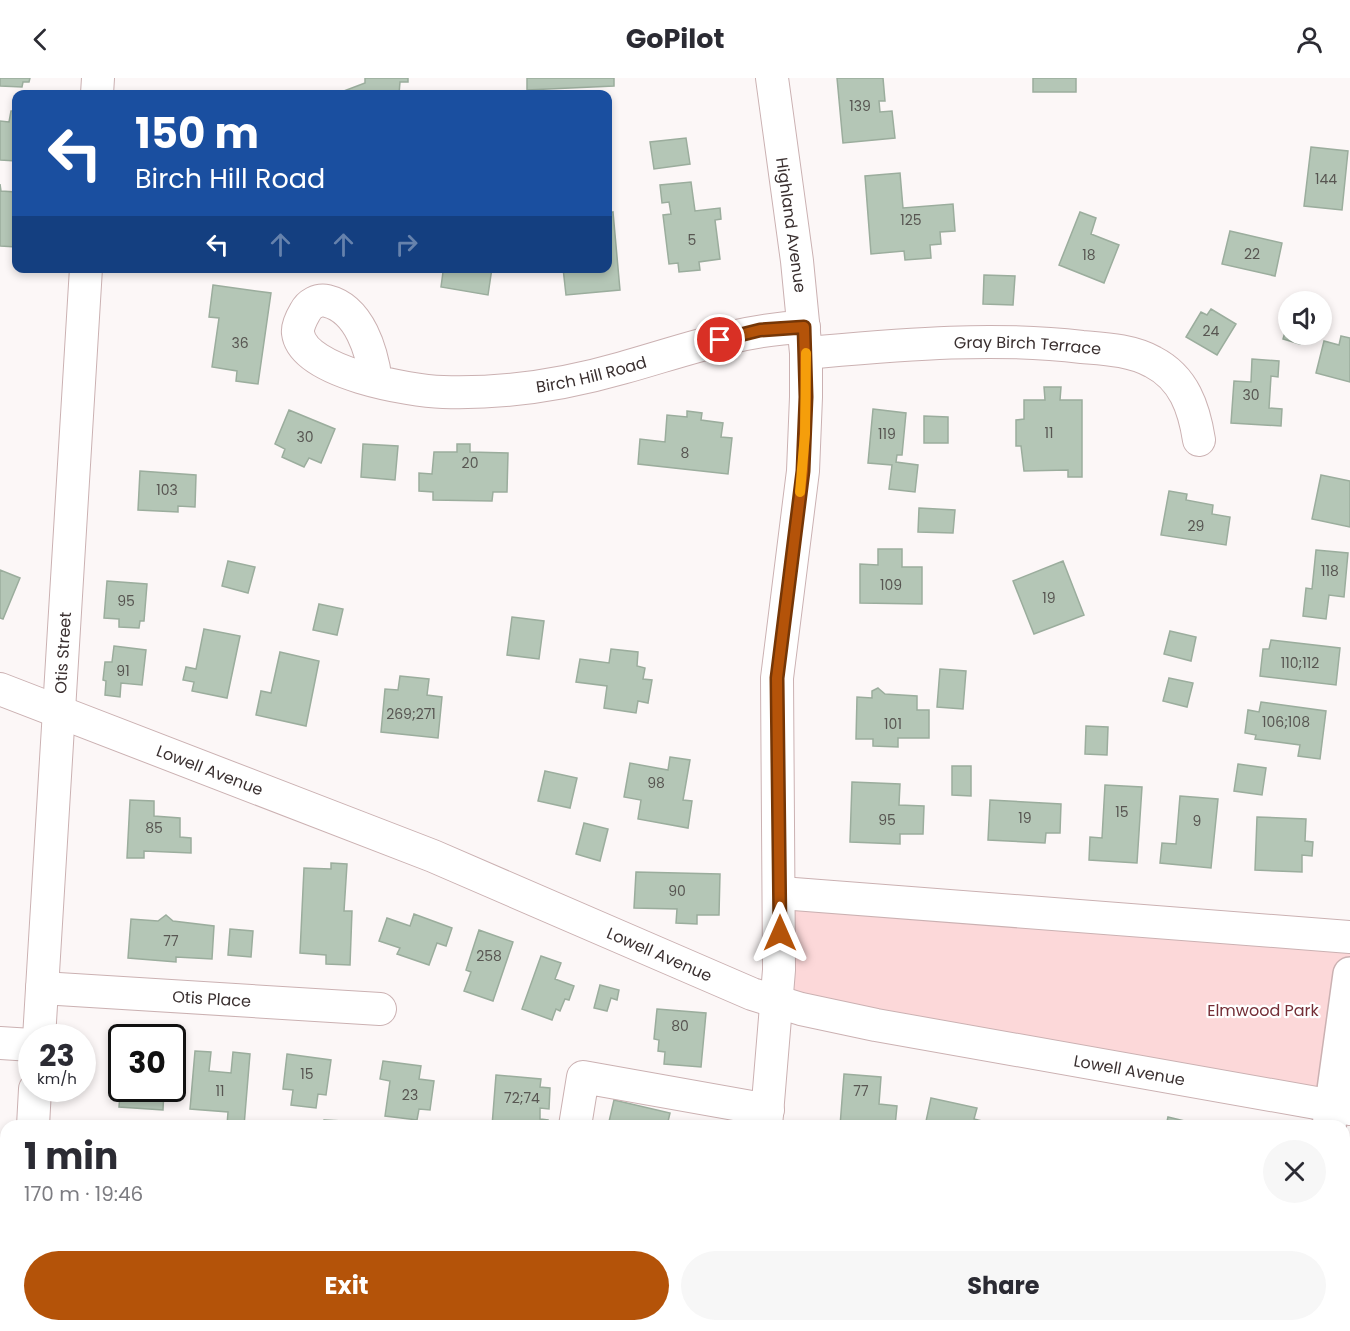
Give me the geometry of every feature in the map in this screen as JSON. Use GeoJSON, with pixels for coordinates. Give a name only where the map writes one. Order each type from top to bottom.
{"type":"FeatureCollection","features":[{"type":"Feature","properties":{"kind":"main road"},"geometry":{"type":"LineString","coordinates":[[1337,1113],[1350,974]]}},
{"type":"Feature","properties":{"kind":"street","name":"Highland Avenue"},"geometry":{"type":"LineString","coordinates":[[767,1118],[778,1002],[780,893],[777,678],[803,471],[805,340],[772,78]]}},
{"type":"Feature","properties":{"kind":"street","name":"Otis Street"},"geometry":{"type":"LineString","coordinates":[[40,1024],[86,273]]}},
{"type":"Feature","properties":{"kind":"street","name":"Birch Hill Road"},"geometry":{"type":"LineString","coordinates":[[376,381],[437,392],[534,389],[621,369],[740,334],[805,340]]}},
{"type":"Feature","properties":{"kind":"street","name":"Gray Birch Terrace"},"geometry":{"type":"LineString","coordinates":[[805,340],[909,344],[1011,342],[1065,345],[1135,354],[1155,363],[1172,376],[1186,393],[1195,414],[1199,440]]}},
{"type":"Feature","properties":{"kind":"street","name":"Lowell Avenue"},"geometry":{"type":"LineString","coordinates":[[0,689],[433,856],[709,976],[778,1002],[876,1025],[1337,1113]]}},
{"type":"Feature","properties":{"kind":"street"},"geometry":{"type":"LineString","coordinates":[[780,893],[1350,937]]}},
{"type":"Feature","properties":{"kind":"street","name":"Otis Place"},"geometry":{"type":"LineString","coordinates":[[42,988],[380,1009]]}},
{"type":"Feature","properties":{"kind":"street"},"geometry":{"type":"LineString","coordinates":[[0,1043],[18,1044]]}},
{"type":"Feature","properties":{"kind":"street"},"geometry":{"type":"LineString","coordinates":[[575,1120],[583,1077],[767,1118]]}},
{"type":"Feature","properties":{"kind":"street"},"geometry":{"type":"LineString","coordinates":[[33,1120],[34,1102]]}},
{"type":"Feature","properties":{"kind":"green space","name":"Elmwood Park"},"geometry":{"type":"Polygon","coordinates":[[[781,893],[1350,937],[1350,974],[1333,1105],[778,1002],[781,893]]]}},
{"type":"Feature","properties":{"kind":"building"},"geometry":{"type":"Polygon","coordinates":[[[0,78],[30,78],[29,82],[23,82],[22,87],[0,86],[0,78]]]}},
{"type":"Feature","properties":{"kind":"building"},"geometry":{"type":"Polygon","coordinates":[[[365,78],[408,78],[408,82],[400,82],[399,90],[347,90],[365,83],[365,78]]]}},
{"type":"Feature","properties":{"kind":"building"},"geometry":{"type":"Polygon","coordinates":[[[527,78],[614,78],[614,86],[527,90],[527,78]]]}},
{"type":"Feature","properties":{"kind":"building"},"geometry":{"type":"Polygon","coordinates":[[[837,78],[883,78],[885,101],[879,101],[880,112],[892,111],[895,138],[843,143],[837,78]]]}},
{"type":"Feature","properties":{"kind":"building"},"geometry":{"type":"Polygon","coordinates":[[[1033,78],[1076,78],[1076,92],[1033,92],[1033,78]]]}},
{"type":"Feature","properties":{"kind":"building"},"geometry":{"type":"Polygon","coordinates":[[[12,111],[12,161],[0,160],[0,121],[9,122],[12,111]]]}},
{"type":"Feature","properties":{"kind":"building"},"geometry":{"type":"Polygon","coordinates":[[[686,138],[690,164],[654,169],[650,142],[686,138]]]}},
{"type":"Feature","properties":{"kind":"building"},"geometry":{"type":"Polygon","coordinates":[[[1311,147],[1348,151],[1342,210],[1304,206],[1311,147]]]}},
{"type":"Feature","properties":{"kind":"building"},"geometry":{"type":"Polygon","coordinates":[[[900,173],[903,208],[953,204],[955,231],[940,232],[941,244],[930,245],[931,258],[905,260],[904,251],[871,254],[865,176],[900,173]]]}},
{"type":"Feature","properties":{"kind":"building"},"geometry":{"type":"Polygon","coordinates":[[[691,182],[695,211],[720,208],[721,219],[715,220],[720,259],[699,262],[700,270],[679,272],[678,263],[669,264],[663,215],[671,214],[669,202],[662,203],[660,185],[691,182]]]}},
{"type":"Feature","properties":{"kind":"building"},"geometry":{"type":"Polygon","coordinates":[[[0,184],[1,191],[12,192],[12,247],[0,246],[0,184]]]}},
{"type":"Feature","properties":{"kind":"building"},"geometry":{"type":"Polygon","coordinates":[[[612,212],[620,290],[566,295],[564,273],[612,273],[612,212]]]}},
{"type":"Feature","properties":{"kind":"building"},"geometry":{"type":"Polygon","coordinates":[[[1080,212],[1096,218],[1091,234],[1119,245],[1104,283],[1059,265],[1080,212]]]}},
{"type":"Feature","properties":{"kind":"building"},"geometry":{"type":"Polygon","coordinates":[[[1230,231],[1282,243],[1275,276],[1222,264],[1230,231]]]}},
{"type":"Feature","properties":{"kind":"building"},"geometry":{"type":"Polygon","coordinates":[[[443,273],[491,273],[488,295],[441,287],[443,273]]]}},
{"type":"Feature","properties":{"kind":"building"},"geometry":{"type":"Polygon","coordinates":[[[984,275],[1015,276],[1013,305],[983,304],[984,275]]]}},
{"type":"Feature","properties":{"kind":"building"},"geometry":{"type":"Polygon","coordinates":[[[213,285],[271,293],[258,384],[236,381],[237,371],[212,367],[219,318],[209,317],[213,285]]]}},
{"type":"Feature","properties":{"kind":"building"},"geometry":{"type":"Polygon","coordinates":[[[1211,309],[1236,324],[1217,355],[1186,337],[1201,312],[1207,315],[1211,309]]]}},
{"type":"Feature","properties":{"kind":"building"},"geometry":{"type":"Polygon","coordinates":[[[1341,336],[1350,338],[1350,382],[1316,373],[1323,345],[1332,345],[1332,343],[1339,345],[1341,336]]]}},
{"type":"Feature","properties":{"kind":"building"},"geometry":{"type":"Polygon","coordinates":[[[1252,359],[1279,361],[1278,377],[1271,376],[1269,408],[1282,409],[1281,426],[1231,423],[1234,381],[1251,382],[1252,359]]]}},
{"type":"Feature","properties":{"kind":"building"},"geometry":{"type":"Polygon","coordinates":[[[1044,387],[1061,387],[1060,400],[1082,400],[1082,477],[1068,477],[1068,470],[1024,471],[1021,446],[1016,446],[1016,420],[1024,419],[1024,400],[1045,400],[1044,387]]]}},
{"type":"Feature","properties":{"kind":"building"},"geometry":{"type":"Polygon","coordinates":[[[873,409],[906,413],[902,455],[897,455],[896,462],[918,465],[915,492],[889,489],[892,465],[868,463],[873,409]]]}},
{"type":"Feature","properties":{"kind":"building"},"geometry":{"type":"Polygon","coordinates":[[[289,410],[335,429],[321,463],[309,458],[304,467],[282,457],[285,449],[275,444],[289,410]]]}},
{"type":"Feature","properties":{"kind":"building"},"geometry":{"type":"Polygon","coordinates":[[[687,411],[702,413],[701,420],[723,423],[721,437],[732,438],[728,474],[638,464],[640,439],[665,442],[667,415],[687,417],[687,411]]]}},
{"type":"Feature","properties":{"kind":"building"},"geometry":{"type":"Polygon","coordinates":[[[924,416],[948,417],[948,443],[924,443],[924,416]]]}},
{"type":"Feature","properties":{"kind":"building"},"geometry":{"type":"Polygon","coordinates":[[[363,444],[398,446],[395,480],[361,477],[363,444]]]}},
{"type":"Feature","properties":{"kind":"building"},"geometry":{"type":"Polygon","coordinates":[[[457,444],[470,444],[470,452],[508,453],[507,492],[493,492],[492,501],[433,500],[433,492],[419,491],[419,473],[432,474],[434,452],[457,452],[457,444]]]}},
{"type":"Feature","properties":{"kind":"building"},"geometry":{"type":"Polygon","coordinates":[[[140,471],[196,475],[195,507],[178,506],[178,512],[138,510],[140,471]]]}},
{"type":"Feature","properties":{"kind":"building"},"geometry":{"type":"Polygon","coordinates":[[[1321,475],[1350,481],[1350,527],[1312,519],[1321,475]]]}},
{"type":"Feature","properties":{"kind":"building"},"geometry":{"type":"Polygon","coordinates":[[[1169,491],[1187,494],[1186,500],[1213,505],[1212,514],[1230,517],[1226,545],[1161,535],[1169,491]]]}},
{"type":"Feature","properties":{"kind":"building"},"geometry":{"type":"Polygon","coordinates":[[[919,508],[955,510],[953,533],[918,532],[919,508]]]}},
{"type":"Feature","properties":{"kind":"building"},"geometry":{"type":"Polygon","coordinates":[[[878,549],[902,549],[902,567],[922,567],[922,604],[860,603],[860,564],[878,565],[878,549]]]}},
{"type":"Feature","properties":{"kind":"building"},"geometry":{"type":"Polygon","coordinates":[[[1316,550],[1348,553],[1344,597],[1329,595],[1326,619],[1303,616],[1306,588],[1312,589],[1316,550]]]}},
{"type":"Feature","properties":{"kind":"building"},"geometry":{"type":"Polygon","coordinates":[[[228,561],[255,567],[248,593],[222,586],[228,561]]]}},
{"type":"Feature","properties":{"kind":"building"},"geometry":{"type":"Polygon","coordinates":[[[1063,561],[1084,615],[1034,634],[1013,581],[1063,561]]]}},
{"type":"Feature","properties":{"kind":"building"},"geometry":{"type":"Polygon","coordinates":[[[0,570],[20,578],[3,619],[0,618],[0,570]]]}},
{"type":"Feature","properties":{"kind":"building"},"geometry":{"type":"Polygon","coordinates":[[[107,581],[147,584],[144,621],[140,621],[139,628],[119,627],[119,619],[104,618],[107,581]]]}},
{"type":"Feature","properties":{"kind":"building"},"geometry":{"type":"Polygon","coordinates":[[[319,604],[343,609],[337,635],[313,630],[319,604]]]}},
{"type":"Feature","properties":{"kind":"building"},"geometry":{"type":"Polygon","coordinates":[[[512,617],[544,621],[539,659],[507,655],[512,617]]]}},
{"type":"Feature","properties":{"kind":"building"},"geometry":{"type":"Polygon","coordinates":[[[204,629],[240,636],[227,698],[192,691],[194,682],[183,680],[186,667],[196,669],[204,629]]]}},
{"type":"Feature","properties":{"kind":"building"},"geometry":{"type":"Polygon","coordinates":[[[1170,631],[1196,637],[1191,661],[1164,654],[1170,631]]]}},
{"type":"Feature","properties":{"kind":"building"},"geometry":{"type":"Polygon","coordinates":[[[1271,640],[1340,648],[1336,685],[1260,676],[1263,649],[1269,649],[1271,640]]]}},
{"type":"Feature","properties":{"kind":"building"},"geometry":{"type":"Polygon","coordinates":[[[114,646],[146,650],[142,685],[121,683],[120,697],[105,695],[106,681],[103,680],[105,662],[112,662],[114,646]]]}},
{"type":"Feature","properties":{"kind":"building"},"geometry":{"type":"Polygon","coordinates":[[[611,649],[638,652],[637,666],[645,668],[643,679],[652,680],[648,703],[638,701],[636,713],[604,708],[607,686],[576,682],[580,659],[609,663],[611,649]]]}},
{"type":"Feature","properties":{"kind":"building"},"geometry":{"type":"Polygon","coordinates":[[[280,652],[319,661],[306,726],[256,715],[261,691],[271,693],[280,652]]]}},
{"type":"Feature","properties":{"kind":"building"},"geometry":{"type":"Polygon","coordinates":[[[940,669],[966,671],[963,709],[937,707],[940,669]]]}},
{"type":"Feature","properties":{"kind":"building"},"geometry":{"type":"Polygon","coordinates":[[[400,676],[429,679],[427,695],[442,697],[438,738],[381,732],[385,689],[398,690],[400,676]]]}},
{"type":"Feature","properties":{"kind":"building"},"geometry":{"type":"Polygon","coordinates":[[[1169,678],[1193,683],[1187,707],[1163,701],[1169,678]]]}},
{"type":"Feature","properties":{"kind":"building"},"geometry":{"type":"Polygon","coordinates":[[[878,688],[885,694],[917,696],[917,710],[929,710],[929,738],[898,738],[898,747],[873,746],[873,739],[856,739],[857,697],[872,698],[872,691],[878,688]]]}},
{"type":"Feature","properties":{"kind":"building"},"geometry":{"type":"Polygon","coordinates":[[[1261,702],[1326,711],[1320,759],[1298,756],[1300,745],[1255,739],[1256,735],[1245,733],[1248,710],[1259,712],[1261,702]]]}},
{"type":"Feature","properties":{"kind":"building"},"geometry":{"type":"Polygon","coordinates":[[[1086,726],[1108,727],[1107,755],[1085,754],[1086,726]]]}},
{"type":"Feature","properties":{"kind":"building"},"geometry":{"type":"Polygon","coordinates":[[[670,757],[690,760],[683,800],[692,801],[688,828],[638,819],[641,800],[624,797],[630,763],[668,770],[670,757]]]}},
{"type":"Feature","properties":{"kind":"building"},"geometry":{"type":"Polygon","coordinates":[[[1238,764],[1266,768],[1262,795],[1234,791],[1238,764]]]}},
{"type":"Feature","properties":{"kind":"building"},"geometry":{"type":"Polygon","coordinates":[[[952,766],[971,766],[971,796],[952,795],[952,766]]]}},
{"type":"Feature","properties":{"kind":"building"},"geometry":{"type":"Polygon","coordinates":[[[545,771],[577,778],[570,808],[538,801],[545,771]]]}},
{"type":"Feature","properties":{"kind":"building"},"geometry":{"type":"Polygon","coordinates":[[[852,782],[900,784],[899,805],[924,806],[923,834],[900,834],[900,844],[850,842],[852,782]]]}},
{"type":"Feature","properties":{"kind":"building"},"geometry":{"type":"Polygon","coordinates":[[[1105,785],[1142,787],[1137,863],[1089,860],[1090,837],[1102,838],[1105,785]]]}},
{"type":"Feature","properties":{"kind":"building"},"geometry":{"type":"Polygon","coordinates":[[[1180,796],[1218,799],[1211,868],[1160,863],[1162,843],[1176,844],[1180,796]]]}},
{"type":"Feature","properties":{"kind":"building"},"geometry":{"type":"Polygon","coordinates":[[[130,800],[154,801],[154,816],[180,818],[180,837],[191,838],[191,853],[144,851],[144,858],[127,858],[130,800]]]}},
{"type":"Feature","properties":{"kind":"building"},"geometry":{"type":"Polygon","coordinates":[[[990,800],[1061,804],[1060,833],[1046,833],[1045,843],[988,840],[990,800]]]}},
{"type":"Feature","properties":{"kind":"building"},"geometry":{"type":"Polygon","coordinates":[[[1257,817],[1306,819],[1305,841],[1313,842],[1312,856],[1302,855],[1302,872],[1255,870],[1257,817]]]}},
{"type":"Feature","properties":{"kind":"building"},"geometry":{"type":"Polygon","coordinates":[[[584,823],[608,829],[600,861],[576,854],[584,823]]]}},
{"type":"Feature","properties":{"kind":"building"},"geometry":{"type":"Polygon","coordinates":[[[331,863],[347,864],[344,911],[352,911],[350,965],[326,964],[326,955],[300,953],[304,868],[331,869],[331,863]]]}},
{"type":"Feature","properties":{"kind":"building"},"geometry":{"type":"Polygon","coordinates":[[[636,872],[720,874],[719,915],[697,915],[697,924],[676,923],[677,909],[634,908],[636,872]]]}},
{"type":"Feature","properties":{"kind":"building"},"geometry":{"type":"Polygon","coordinates":[[[414,914],[452,928],[446,946],[437,943],[429,965],[397,954],[400,948],[379,941],[387,918],[410,926],[414,914]]]}},
{"type":"Feature","properties":{"kind":"building"},"geometry":{"type":"Polygon","coordinates":[[[166,915],[173,921],[214,926],[212,959],[176,957],[176,962],[128,958],[131,919],[158,921],[166,915]]]}},
{"type":"Feature","properties":{"kind":"building"},"geometry":{"type":"Polygon","coordinates":[[[230,929],[253,931],[251,957],[228,955],[230,929]]]}},
{"type":"Feature","properties":{"kind":"building"},"geometry":{"type":"Polygon","coordinates":[[[479,930],[513,942],[493,1001],[464,991],[471,972],[466,970],[479,930]]]}},
{"type":"Feature","properties":{"kind":"building"},"geometry":{"type":"Polygon","coordinates":[[[541,956],[561,963],[555,979],[574,986],[569,1000],[565,999],[560,1011],[556,1009],[552,1020],[522,1009],[541,956]]]}},
{"type":"Feature","properties":{"kind":"building"},"geometry":{"type":"Polygon","coordinates":[[[600,985],[619,990],[617,1000],[611,998],[607,1011],[594,1008],[600,985]]]}},
{"type":"Feature","properties":{"kind":"building"},"geometry":{"type":"Polygon","coordinates":[[[657,1009],[706,1013],[701,1067],[664,1064],[665,1052],[658,1051],[659,1040],[654,1039],[657,1009]]]}},
{"type":"Feature","properties":{"kind":"building"},"geometry":{"type":"Polygon","coordinates":[[[195,1051],[211,1052],[209,1071],[231,1073],[233,1052],[250,1054],[244,1120],[227,1120],[228,1112],[190,1109],[195,1051]]]}},
{"type":"Feature","properties":{"kind":"building"},"geometry":{"type":"Polygon","coordinates":[[[287,1054],[331,1060],[326,1095],[318,1094],[316,1108],[291,1105],[293,1090],[283,1089],[287,1054]]]}},
{"type":"Feature","properties":{"kind":"building"},"geometry":{"type":"Polygon","coordinates":[[[383,1061],[421,1066],[419,1079],[434,1081],[430,1110],[419,1109],[417,1120],[385,1116],[390,1081],[380,1079],[383,1061]]]}},
{"type":"Feature","properties":{"kind":"building"},"geometry":{"type":"Polygon","coordinates":[[[844,1074],[881,1077],[879,1104],[897,1106],[896,1120],[840,1120],[844,1074]]]}},
{"type":"Feature","properties":{"kind":"building"},"geometry":{"type":"Polygon","coordinates":[[[496,1075],[541,1079],[540,1087],[550,1088],[549,1109],[540,1108],[540,1119],[548,1120],[492,1120],[496,1075]]]}},
{"type":"Feature","properties":{"kind":"building"},"geometry":{"type":"Polygon","coordinates":[[[931,1098],[977,1108],[974,1119],[978,1120],[926,1120],[931,1098]]]}},
{"type":"Feature","properties":{"kind":"building"},"geometry":{"type":"Polygon","coordinates":[[[614,1100],[670,1113],[668,1120],[609,1120],[614,1100]]]}},
{"type":"Feature","properties":{"kind":"building"},"geometry":{"type":"Polygon","coordinates":[[[119,1102],[163,1102],[163,1110],[119,1107],[119,1102]]]}},
{"type":"Feature","properties":{"kind":"slow traffic"},"geometry":{"type":"LineString","coordinates":[[800,492],[805,434],[806,353]]}},
{"type":"Feature","properties":{"kind":"route"},"geometry":{"type":"LineString","coordinates":[[720,340],[760,330],[804,327],[806,397],[803,471],[781,629],[777,678],[780,933]]}}]}
